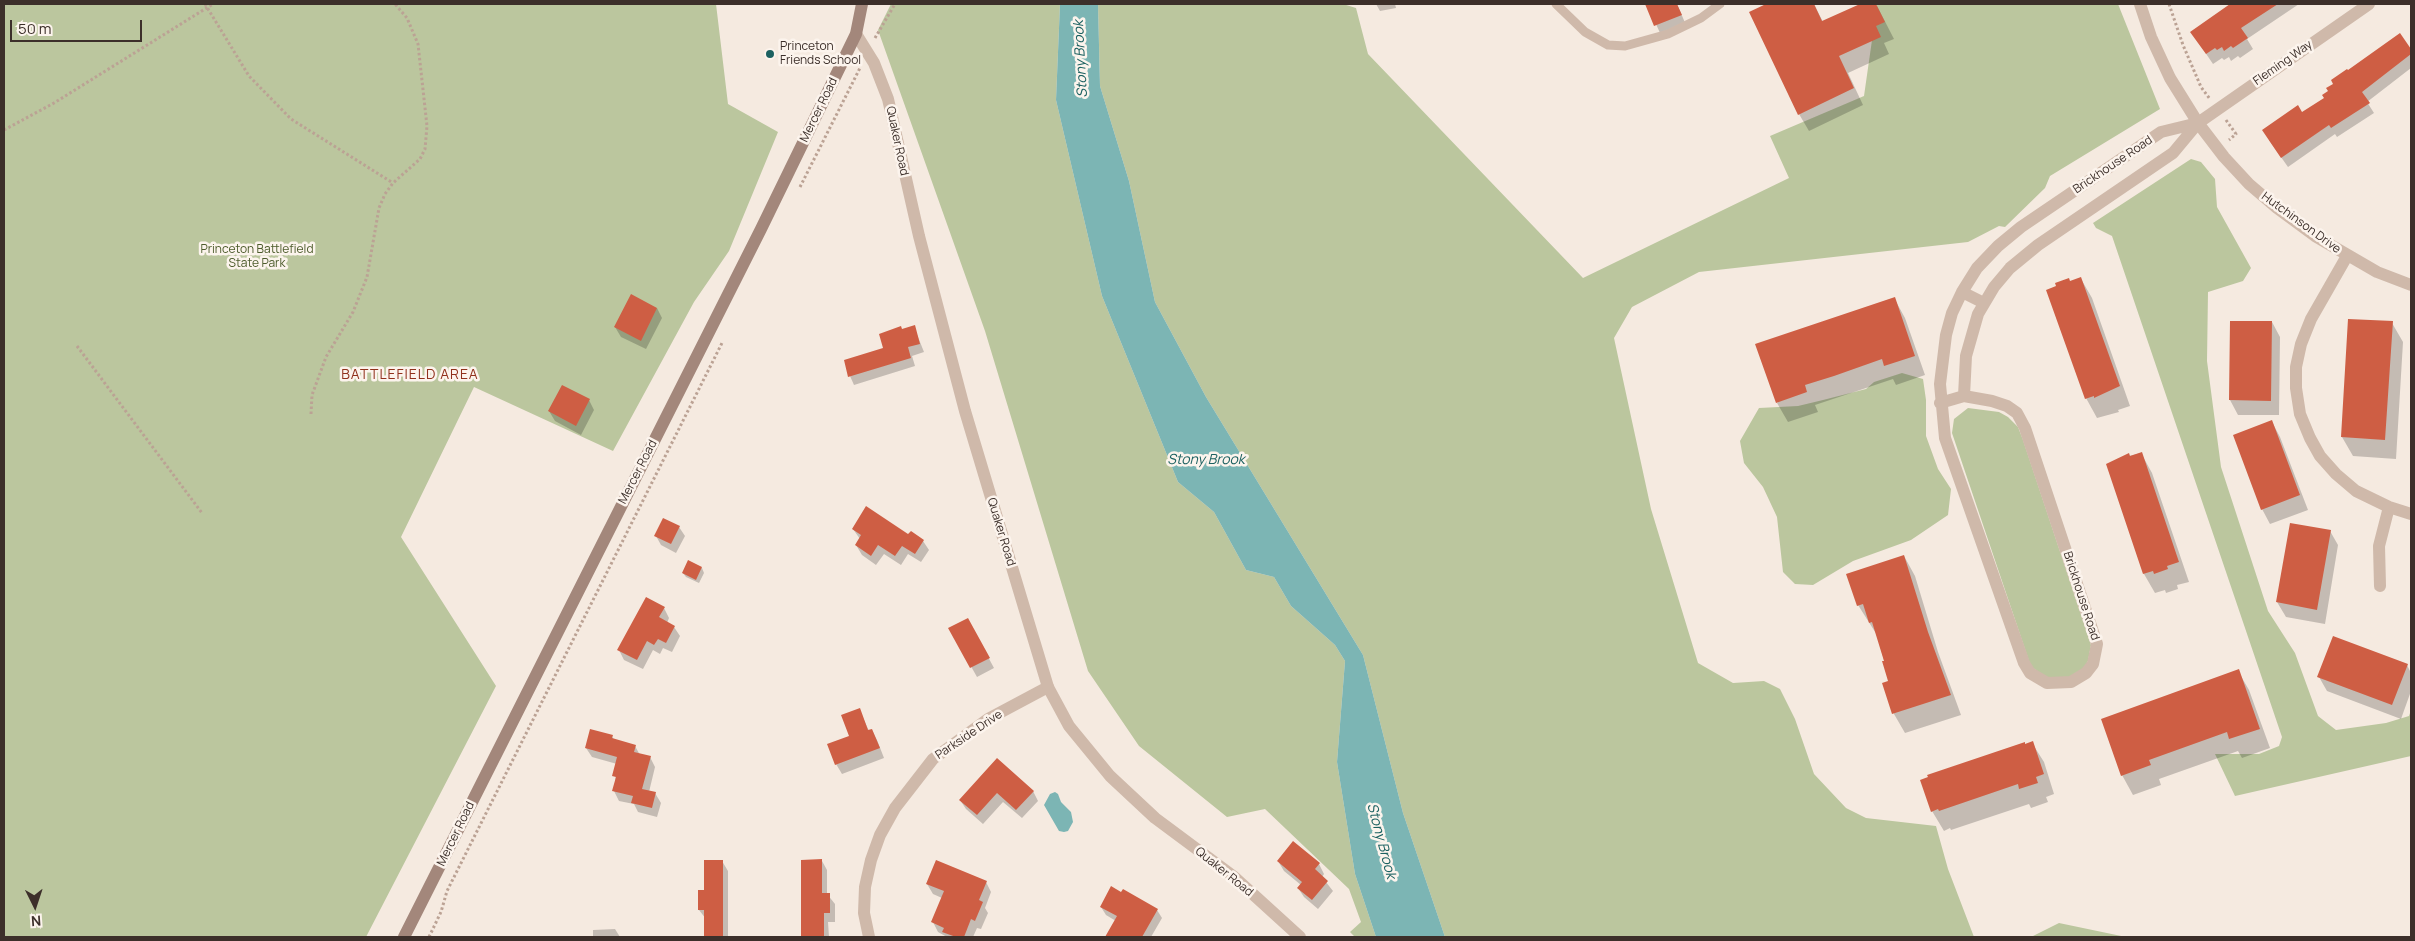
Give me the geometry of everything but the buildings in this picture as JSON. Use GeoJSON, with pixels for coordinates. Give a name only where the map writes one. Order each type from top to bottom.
{"type":"FeatureCollection","features":[{"type":"Feature","properties":{"kind":"main road","name":"Mercer Road"},"geometry":{"type":"LineString","coordinates":[[404,937],[762,229],[856,34],[862,4]]}},
{"type":"Feature","properties":{"kind":"street","name":"Hutchinson Drive"},"geometry":{"type":"LineString","coordinates":[[2140,4],[2151,37],[2170,78],[2198,123],[2224,157],[2249,184],[2277,208],[2347,256],[2378,272],[2411,285]]}},
{"type":"Feature","properties":{"kind":"street","name":"Fleming Way"},"geometry":{"type":"LineString","coordinates":[[2198,123],[2369,4]]}},
{"type":"Feature","properties":{"kind":"street","name":"Quaker Road"},"geometry":{"type":"LineString","coordinates":[[856,34],[868,52],[888,99],[919,236],[965,412],[1048,687],[1069,726],[1110,776],[1155,818],[1233,876],[1300,937]]}},
{"type":"Feature","properties":{"kind":"street","name":"Brickhouse Road"},"geometry":{"type":"LineString","coordinates":[[1940,403],[1964,396],[2007,406],[2017,413],[2025,428],[2097,644],[2093,664],[2086,673],[2071,682],[2047,684],[2030,673],[2024,663],[1945,438],[1940,403],[1942,359],[1946,335],[1952,313],[1962,292],[1978,268],[1998,246],[2021,228],[2161,132],[2198,123]]}},
{"type":"Feature","properties":{"kind":"street","name":"Brickhouse Road"},"geometry":{"type":"LineString","coordinates":[[1964,396],[1966,356],[1970,334],[1984,303],[2010,268],[2038,245],[2173,153],[2198,123]]}},
{"type":"Feature","properties":{"kind":"street"},"geometry":{"type":"LineString","coordinates":[[2347,256],[2311,319],[2301,344],[2296,367],[2296,388],[2300,414],[2320,456],[2336,474],[2356,490],[2389,507],[2411,514]]}},
{"type":"Feature","properties":{"kind":"street"},"geometry":{"type":"LineString","coordinates":[[1962,292],[1984,303]]}},
{"type":"Feature","properties":{"kind":"street"},"geometry":{"type":"LineString","coordinates":[[2380,586],[2380,546],[2389,507]]}},
{"type":"Feature","properties":{"kind":"street","name":"Parkside Drive"},"geometry":{"type":"LineString","coordinates":[[869,937],[864,913],[865,887],[870,860],[880,834],[895,808],[916,779],[939,754],[988,719],[1048,687]]}},
{"type":"Feature","properties":{"kind":"lane"},"geometry":{"type":"LineString","coordinates":[[1556,4],[1585,32],[1608,45],[1625,46],[1668,34],[1701,18],[1720,4]]}},
{"type":"Feature","properties":{"kind":"path"},"geometry":{"type":"LineString","coordinates":[[4,130],[54,103],[206,5],[213,4]]}},
{"type":"Feature","properties":{"kind":"path"},"geometry":{"type":"LineString","coordinates":[[311,414],[312,395],[326,357],[353,312],[367,277],[379,208],[385,194],[393,183],[420,159],[425,149],[427,126],[418,44],[407,18],[395,4]]}},
{"type":"Feature","properties":{"kind":"path"},"geometry":{"type":"LineString","coordinates":[[799,190],[868,52],[895,4]]}},
{"type":"Feature","properties":{"kind":"path"},"geometry":{"type":"LineString","coordinates":[[206,5],[249,76],[290,119],[393,183]]}},
{"type":"Feature","properties":{"kind":"path"},"geometry":{"type":"LineString","coordinates":[[428,937],[441,912],[451,883],[725,338]]}},
{"type":"Feature","properties":{"kind":"path"},"geometry":{"type":"LineString","coordinates":[[77,346],[202,513]]}},
{"type":"Feature","properties":{"kind":"green space","name":"Princeton Battlefield State Park"},"geometry":{"type":"Polygon","coordinates":[[[4,4],[716,4],[728,104],[778,132],[729,251],[694,302],[613,451],[474,387],[401,537],[496,686],[366,937],[4,937],[4,4]]]}},
{"type":"Feature","properties":{"kind":"green space"},"geometry":{"type":"Polygon","coordinates":[[[891,4],[1060,4],[1056,100],[1102,296],[1178,482],[1214,512],[1246,570],[1274,577],[1291,606],[1335,645],[1345,661],[1337,762],[1355,874],[1376,937],[1355,937],[1350,932],[1361,922],[1349,889],[1265,809],[1227,817],[1139,746],[1088,671],[985,331],[878,30],[891,4]]]}},
{"type":"Feature","properties":{"kind":"green space"},"geometry":{"type":"Polygon","coordinates":[[[1098,4],[1343,4],[1356,8],[1368,54],[1583,278],[1789,178],[1770,136],[1864,96],[1877,5],[2118,4],[2160,109],[2050,176],[2045,188],[2005,227],[1999,226],[1968,242],[1699,272],[1632,307],[1614,338],[1651,509],[1698,663],[1733,683],[1764,681],[1780,689],[1795,719],[1814,774],[1846,808],[1866,818],[1936,826],[1948,869],[1974,937],[1445,937],[1403,813],[1363,655],[1206,397],[1155,302],[1129,181],[1100,86],[1098,4]]]}},
{"type":"Feature","properties":{"kind":"green space"},"geometry":{"type":"Polygon","coordinates":[[[2191,159],[2201,162],[2215,179],[2217,207],[2251,268],[2243,281],[2208,292],[2207,361],[2221,467],[2268,611],[2295,653],[2318,716],[2336,730],[2386,723],[2409,716],[2411,710],[2411,756],[2235,796],[2215,754],[2259,754],[2279,746],[2282,737],[2112,236],[2096,228],[2093,223],[2191,159]]]}},
{"type":"Feature","properties":{"kind":"green space"},"geometry":{"type":"Polygon","coordinates":[[[1902,373],[1923,379],[1926,400],[1926,436],[1938,469],[1951,489],[1948,515],[1911,540],[1853,561],[1813,585],[1795,584],[1783,572],[1777,517],[1763,487],[1744,463],[1740,441],[1759,408],[1798,406],[1823,400],[1866,389],[1874,382],[1902,373]]]}},
{"type":"Feature","properties":{"kind":"green space"},"geometry":{"type":"Polygon","coordinates":[[[1968,408],[1999,412],[2008,417],[2018,427],[2023,440],[2091,645],[2088,661],[2084,668],[2071,678],[2047,678],[2033,668],[2029,661],[1952,433],[1954,419],[1968,408]]]}},
{"type":"Feature","properties":{"kind":"green space"},"geometry":{"type":"Polygon","coordinates":[[[2059,923],[2126,937],[2031,937],[2059,923]]]}},
{"type":"Feature","properties":{"kind":"water","name":"Stony Brook"},"geometry":{"type":"Polygon","coordinates":[[[1060,4],[1098,4],[1100,86],[1129,181],[1155,302],[1206,397],[1363,655],[1403,813],[1445,937],[1376,937],[1355,874],[1337,762],[1345,661],[1335,645],[1291,606],[1274,577],[1246,570],[1214,512],[1178,482],[1102,296],[1056,100],[1060,4]]]}},
{"type":"Feature","properties":{"kind":"water"},"geometry":{"type":"Polygon","coordinates":[[[1055,792],[1058,794],[1061,802],[1071,812],[1073,822],[1068,831],[1059,831],[1044,805],[1050,794],[1055,792]]]}},
{"type":"Feature","properties":{"kind":"place","name":"Princeton Friends School"},"geometry":{"type":"Point","coordinates":[770,54]}},
{"type":"Feature","properties":{"kind":"district","name":"BATTLEFIELD AREA"},"geometry":{"type":"Point","coordinates":[410,375]}}]}
